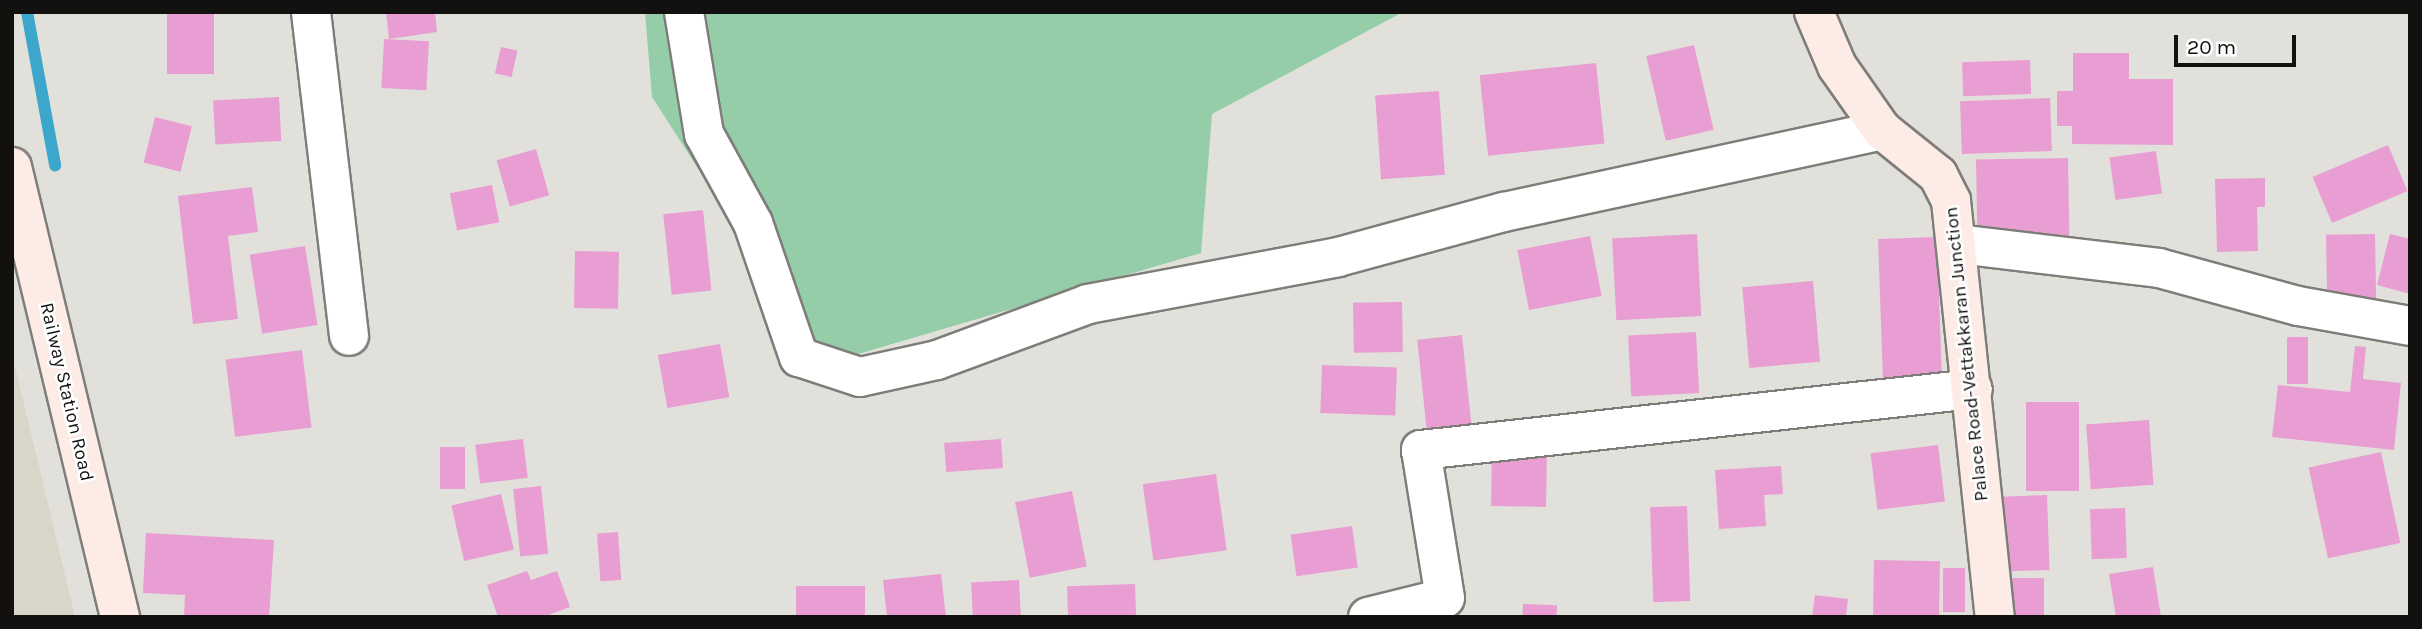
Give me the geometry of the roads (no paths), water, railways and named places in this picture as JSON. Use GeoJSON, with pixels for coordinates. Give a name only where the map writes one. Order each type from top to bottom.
{"type":"FeatureCollection","features":[{"type":"Feature","properties":{"kind":"street"},"geometry":{"type":"LineString","coordinates":[[311,12],[349,336]]}},
{"type":"Feature","properties":{"kind":"street"},"geometry":{"type":"LineString","coordinates":[[684,12],[704,134],[753,223],[799,357],[860,377],[937,360],[1088,304],[1338,257],[1504,212],[1882,130]]}},
{"type":"Feature","properties":{"kind":"street","name":"Palace Road-Vettakkaran Junction"},"geometry":{"type":"LineString","coordinates":[[1814,12],[1837,66],[1882,130],[1938,175],[1951,201],[1958,244],[1995,617]]}},
{"type":"Feature","properties":{"kind":"street","name":"Railway Station Road"},"geometry":{"type":"LineString","coordinates":[[12,167],[120,617]]}},
{"type":"Feature","properties":{"kind":"street"},"geometry":{"type":"LineString","coordinates":[[1958,244],[2159,268],[2298,306],[2410,326]]}},
{"type":"Feature","properties":{"kind":"street"},"geometry":{"type":"LineString","coordinates":[[1368,617],[1446,598],[1421,450],[1973,389]]}},
{"type":"Feature","properties":{"kind":"waterway"},"geometry":{"type":"LineString","coordinates":[[27,12],[55,165]]}}]}
